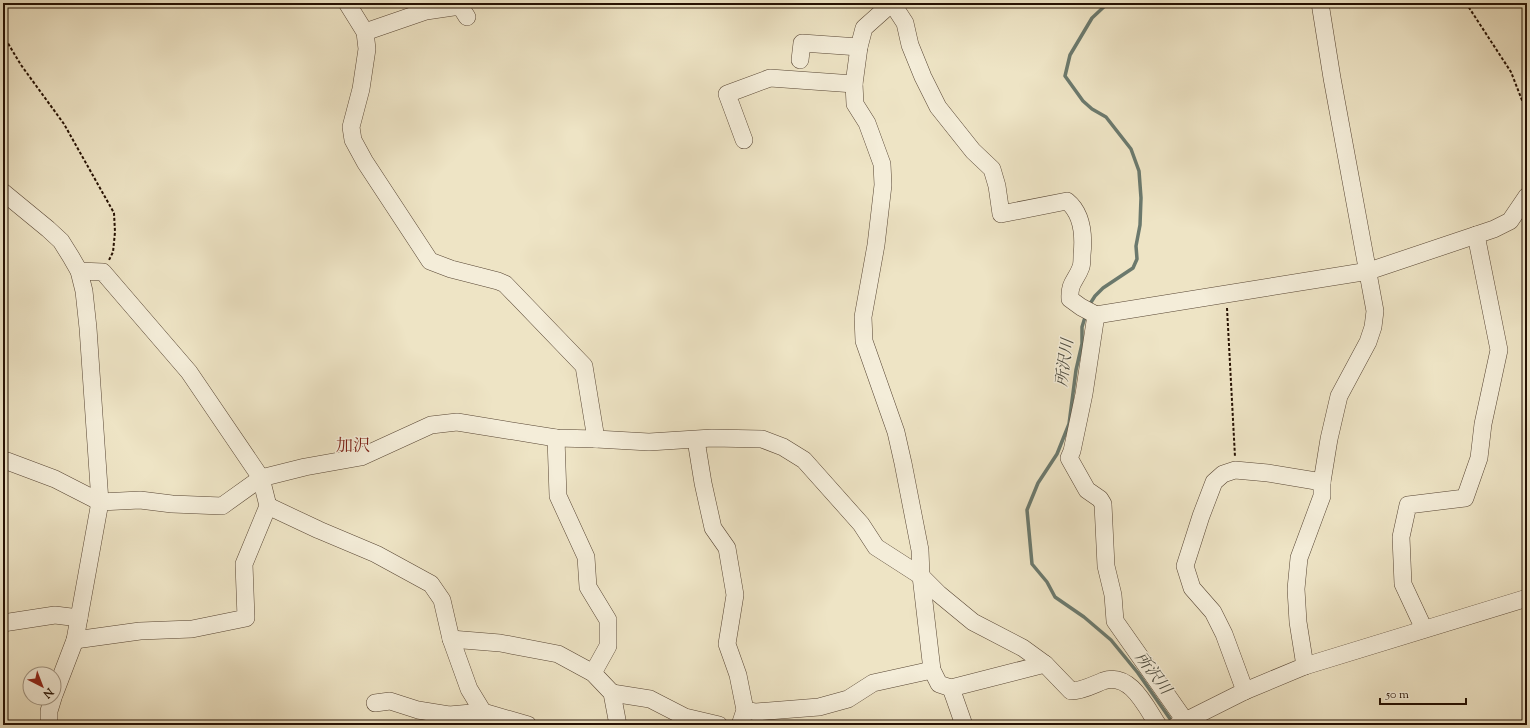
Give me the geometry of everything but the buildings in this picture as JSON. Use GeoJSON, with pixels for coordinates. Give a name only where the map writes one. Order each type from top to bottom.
{"type":"FeatureCollection","features":[{"type":"Feature","properties":{"kind":"street"},"geometry":{"type":"LineString","coordinates":[[347,3],[365,32],[368,49],[361,89],[351,127],[353,140],[365,162],[430,261],[451,269],[505,284],[584,366],[596,439]]}},
{"type":"Feature","properties":{"kind":"street"},"geometry":{"type":"LineString","coordinates":[[1044,664],[951,688],[939,684],[932,670],[921,576],[920,550],[896,432],[864,341],[863,317],[876,244],[883,185],[882,164],[867,123],[855,104],[854,84],[859,47],[864,28],[892,3],[905,23],[910,45],[923,77],[938,107],[973,151],[992,169],[997,186],[1001,214],[1066,201],[1071,205],[1080,220],[1084,238],[1081,267],[1070,288],[1070,299],[1088,311],[1227,295],[1369,271],[1494,229],[1510,221],[1527,196]]}},
{"type":"Feature","properties":{"kind":"street"},"geometry":{"type":"LineString","coordinates":[[1305,666],[1298,622],[1296,589],[1299,558],[1322,496],[1322,482],[1328,439],[1339,396],[1368,342],[1373,327],[1375,311],[1369,271],[1333,86],[1320,3]]}},
{"type":"Feature","properties":{"kind":"street"},"geometry":{"type":"LineString","coordinates":[[365,32],[426,11],[460,6],[467,17]]}},
{"type":"Feature","properties":{"kind":"street"},"geometry":{"type":"LineString","coordinates":[[800,60],[802,43],[859,47]]}},
{"type":"Feature","properties":{"kind":"street"},"geometry":{"type":"LineString","coordinates":[[744,140],[727,94],[770,78],[854,84]]}},
{"type":"Feature","properties":{"kind":"street"},"geometry":{"type":"LineString","coordinates":[[3,192],[48,229],[60,241],[79,271],[84,291],[100,502],[75,640],[62,674]]}},
{"type":"Feature","properties":{"kind":"street"},"geometry":{"type":"LineString","coordinates":[[1424,630],[1404,584],[1400,537],[1408,505],[1465,498],[1479,458],[1483,424],[1499,350],[1476,235]]}},
{"type":"Feature","properties":{"kind":"street"},"geometry":{"type":"LineString","coordinates":[[75,640],[140,631],[192,628],[246,618],[244,564],[268,506],[261,478],[189,372],[103,272],[79,271]]}},
{"type":"Feature","properties":{"kind":"street"},"geometry":{"type":"LineString","coordinates":[[1088,311],[1084,394],[1072,451],[1068,458],[1087,490],[1100,499],[1103,504],[1106,566],[1113,595],[1115,621],[1184,724],[1245,691],[1305,666],[1527,598]]}},
{"type":"Feature","properties":{"kind":"street"},"geometry":{"type":"LineString","coordinates":[[3,461],[7,461],[55,479],[100,502],[140,500],[172,504],[222,506],[261,478],[305,467],[361,457],[431,425],[457,422],[556,438],[649,442],[712,438],[762,439],[783,447],[804,460],[861,524],[876,547],[921,576],[939,594],[973,622],[1023,648],[1044,664],[1071,691],[1078,691],[1109,679],[1122,681],[1136,692],[1158,725]]}},
{"type":"Feature","properties":{"kind":"street"},"geometry":{"type":"LineString","coordinates":[[556,438],[558,496],[586,557],[588,587],[608,620],[608,646],[593,673]]}},
{"type":"Feature","properties":{"kind":"street"},"geometry":{"type":"LineString","coordinates":[[696,440],[703,483],[713,528],[727,548],[735,595],[727,644],[738,675],[742,717],[756,712],[819,707],[848,699],[873,683],[932,670]]}},
{"type":"Feature","properties":{"kind":"street"},"geometry":{"type":"LineString","coordinates":[[1245,691],[1224,634],[1213,612],[1192,588],[1185,566],[1201,516],[1214,482],[1223,474],[1235,470],[1268,473],[1322,482]]}},
{"type":"Feature","properties":{"kind":"street"},"geometry":{"type":"LineString","coordinates":[[268,506],[319,530],[376,554],[431,584],[442,600],[451,639],[469,689],[482,712]]}},
{"type":"Feature","properties":{"kind":"street"},"geometry":{"type":"LineString","coordinates":[[3,623],[55,615],[79,618]]}},
{"type":"Feature","properties":{"kind":"street"},"geometry":{"type":"LineString","coordinates":[[451,639],[500,643],[558,654],[593,673],[612,693],[618,725]]}},
{"type":"Feature","properties":{"kind":"street"},"geometry":{"type":"LineString","coordinates":[[951,688],[964,725]]}},
{"type":"Feature","properties":{"kind":"street"},"geometry":{"type":"LineString","coordinates":[[612,693],[650,699],[685,717],[719,725]]}},
{"type":"Feature","properties":{"kind":"street"},"geometry":{"type":"LineString","coordinates":[[375,703],[390,701],[418,710],[449,715],[482,712],[528,725]]}},
{"type":"Feature","properties":{"kind":"street"},"geometry":{"type":"LineString","coordinates":[[49,724],[51,706]]}},
{"type":"Feature","properties":{"kind":"path"},"geometry":{"type":"LineString","coordinates":[[1466,3],[1511,72],[1527,113]]}},
{"type":"Feature","properties":{"kind":"path"},"geometry":{"type":"LineString","coordinates":[[3,35],[21,65],[64,124],[114,212],[115,232],[113,252],[103,272]]}},
{"type":"Feature","properties":{"kind":"path"},"geometry":{"type":"LineString","coordinates":[[1227,295],[1235,470]]}},
{"type":"Feature","properties":{"kind":"waterway","name":"所沢川"},"geometry":{"type":"LineString","coordinates":[[1088,307],[1095,296],[1103,288],[1133,268],[1137,259],[1136,246],[1140,225],[1141,198],[1139,171],[1131,149],[1106,117],[1092,109],[1083,101],[1065,76],[1070,55],[1092,18],[1108,3]]}},
{"type":"Feature","properties":{"kind":"waterway","name":"所沢川"},"geometry":{"type":"LineString","coordinates":[[1086,314],[1082,327],[1082,344],[1076,370],[1069,424],[1057,454],[1038,483],[1027,510],[1032,564],[1047,582],[1055,597],[1084,617],[1111,640],[1138,673],[1173,723]]}},
{"type":"Feature","properties":{"kind":"district","name":"加沢"},"geometry":{"type":"Point","coordinates":[353,447]}}]}
